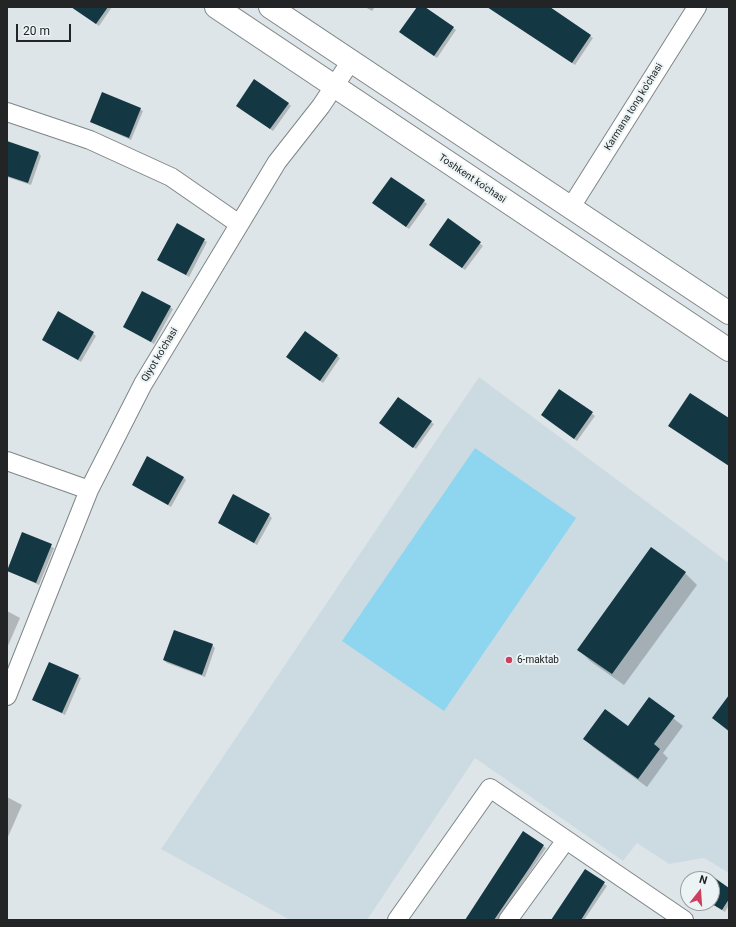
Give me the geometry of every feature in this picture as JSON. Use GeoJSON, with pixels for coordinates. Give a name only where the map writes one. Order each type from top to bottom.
{"type":"FeatureCollection","features":[{"type":"Feature","properties":{"kind":"highway","name":"Toshkent ko'chasi"},"geometry":{"type":"LineString","coordinates":[[216,7],[729,350]]}},
{"type":"Feature","properties":{"kind":"highway"},"geometry":{"type":"LineString","coordinates":[[270,7],[729,313]]}},
{"type":"Feature","properties":{"kind":"street","name":"Karmana tong ko'chasi"},"geometry":{"type":"LineString","coordinates":[[571,207],[697,7]]}},
{"type":"Feature","properties":{"kind":"street","name":"Qiyot ko'chasi"},"geometry":{"type":"LineString","coordinates":[[7,696],[89,490],[143,384],[277,162],[321,106],[351,61]]}},
{"type":"Feature","properties":{"kind":"street"},"geometry":{"type":"LineString","coordinates":[[7,112],[90,140],[171,177],[239,224]]}},
{"type":"Feature","properties":{"kind":"street"},"geometry":{"type":"LineString","coordinates":[[7,462],[89,490]]}},
{"type":"Feature","properties":{"kind":"street"},"geometry":{"type":"LineString","coordinates":[[397,920],[490,788],[684,920]]}},
{"type":"Feature","properties":{"kind":"street"},"geometry":{"type":"LineString","coordinates":[[508,920],[566,840]]}},
{"type":"Feature","properties":{"kind":"shaded area","name":"6-maktab"},"geometry":{"type":"Polygon","coordinates":[[[479,377],[729,563],[729,873],[704,858],[669,864],[637,843],[623,861],[475,758],[367,920],[290,920],[161,849],[479,377]]]}},
{"type":"Feature","properties":{"kind":"shaded area"},"geometry":{"type":"Polygon","coordinates":[[[475,448],[576,518],[444,711],[342,641],[475,448]]]}},
{"type":"Feature","properties":{"kind":"building"},"geometry":{"type":"Polygon","coordinates":[[[71,7],[108,7],[96,24],[71,7]]]}},
{"type":"Feature","properties":{"kind":"building"},"geometry":{"type":"Polygon","coordinates":[[[417,7],[425,7],[454,27],[434,56],[399,32],[417,7]]]}},
{"type":"Feature","properties":{"kind":"building"},"geometry":{"type":"Polygon","coordinates":[[[487,7],[550,7],[591,35],[572,63],[487,7]]]}},
{"type":"Feature","properties":{"kind":"building"},"geometry":{"type":"Polygon","coordinates":[[[254,79],[289,103],[270,129],[236,106],[254,79]]]}},
{"type":"Feature","properties":{"kind":"building"},"geometry":{"type":"Polygon","coordinates":[[[102,92],[141,108],[129,138],[90,122],[102,92]]]}},
{"type":"Feature","properties":{"kind":"building"},"geometry":{"type":"Polygon","coordinates":[[[7,141],[39,152],[28,183],[7,176],[7,141]]]}},
{"type":"Feature","properties":{"kind":"building"},"geometry":{"type":"Polygon","coordinates":[[[391,177],[425,200],[406,227],[372,203],[391,177]]]}},
{"type":"Feature","properties":{"kind":"building"},"geometry":{"type":"Polygon","coordinates":[[[448,218],[481,242],[462,268],[429,245],[448,218]]]}},
{"type":"Feature","properties":{"kind":"building"},"geometry":{"type":"Polygon","coordinates":[[[177,223],[205,239],[186,275],[157,260],[177,223]]]}},
{"type":"Feature","properties":{"kind":"building"},"geometry":{"type":"Polygon","coordinates":[[[142,291],[171,306],[151,342],[123,327],[142,291]]]}},
{"type":"Feature","properties":{"kind":"building"},"geometry":{"type":"Polygon","coordinates":[[[58,311],[94,332],[78,360],[42,340],[58,311]]]}},
{"type":"Feature","properties":{"kind":"building"},"geometry":{"type":"Polygon","coordinates":[[[305,331],[338,355],[320,381],[286,357],[305,331]]]}},
{"type":"Feature","properties":{"kind":"building"},"geometry":{"type":"Polygon","coordinates":[[[559,389],[593,412],[574,439],[541,415],[559,389]]]}},
{"type":"Feature","properties":{"kind":"building"},"geometry":{"type":"Polygon","coordinates":[[[690,393],[729,418],[729,466],[668,426],[690,393]]]}},
{"type":"Feature","properties":{"kind":"building"},"geometry":{"type":"Polygon","coordinates":[[[398,397],[432,421],[413,448],[379,423],[398,397]]]}},
{"type":"Feature","properties":{"kind":"building"},"geometry":{"type":"Polygon","coordinates":[[[147,456],[184,477],[168,505],[132,485],[147,456]]]}},
{"type":"Feature","properties":{"kind":"building"},"geometry":{"type":"Polygon","coordinates":[[[233,494],[270,514],[254,543],[218,523],[233,494]]]}},
{"type":"Feature","properties":{"kind":"building"},"geometry":{"type":"Polygon","coordinates":[[[22,532],[52,544],[36,583],[7,571],[22,532]]]}},
{"type":"Feature","properties":{"kind":"building"},"geometry":{"type":"Polygon","coordinates":[[[651,547],[686,572],[612,674],[577,650],[651,547]]]}},
{"type":"Feature","properties":{"kind":"building"},"geometry":{"type":"Polygon","coordinates":[[[174,630],[213,644],[202,675],[163,660],[174,630]]]}},
{"type":"Feature","properties":{"kind":"building"},"geometry":{"type":"Polygon","coordinates":[[[49,662],[79,675],[62,713],[32,700],[49,662]]]}},
{"type":"Feature","properties":{"kind":"building"},"geometry":{"type":"Polygon","coordinates":[[[729,695],[729,731],[712,718],[729,695]]]}},
{"type":"Feature","properties":{"kind":"building"},"geometry":{"type":"Polygon","coordinates":[[[649,697],[675,716],[654,744],[660,749],[638,779],[583,739],[605,709],[628,726],[649,697]]]}},
{"type":"Feature","properties":{"kind":"building"},"geometry":{"type":"Polygon","coordinates":[[[523,831],[544,845],[530,867],[494,920],[465,920],[523,831]]]}},
{"type":"Feature","properties":{"kind":"building"},"geometry":{"type":"Polygon","coordinates":[[[585,869],[605,882],[581,920],[551,920],[585,869]]]}},
{"type":"Feature","properties":{"kind":"building"},"geometry":{"type":"Polygon","coordinates":[[[720,882],[729,888],[729,899],[722,910],[720,909],[720,882]]]}},
{"type":"Feature","properties":{"kind":"place","name":"6-maktab"},"geometry":{"type":"Point","coordinates":[509,660]}}]}
